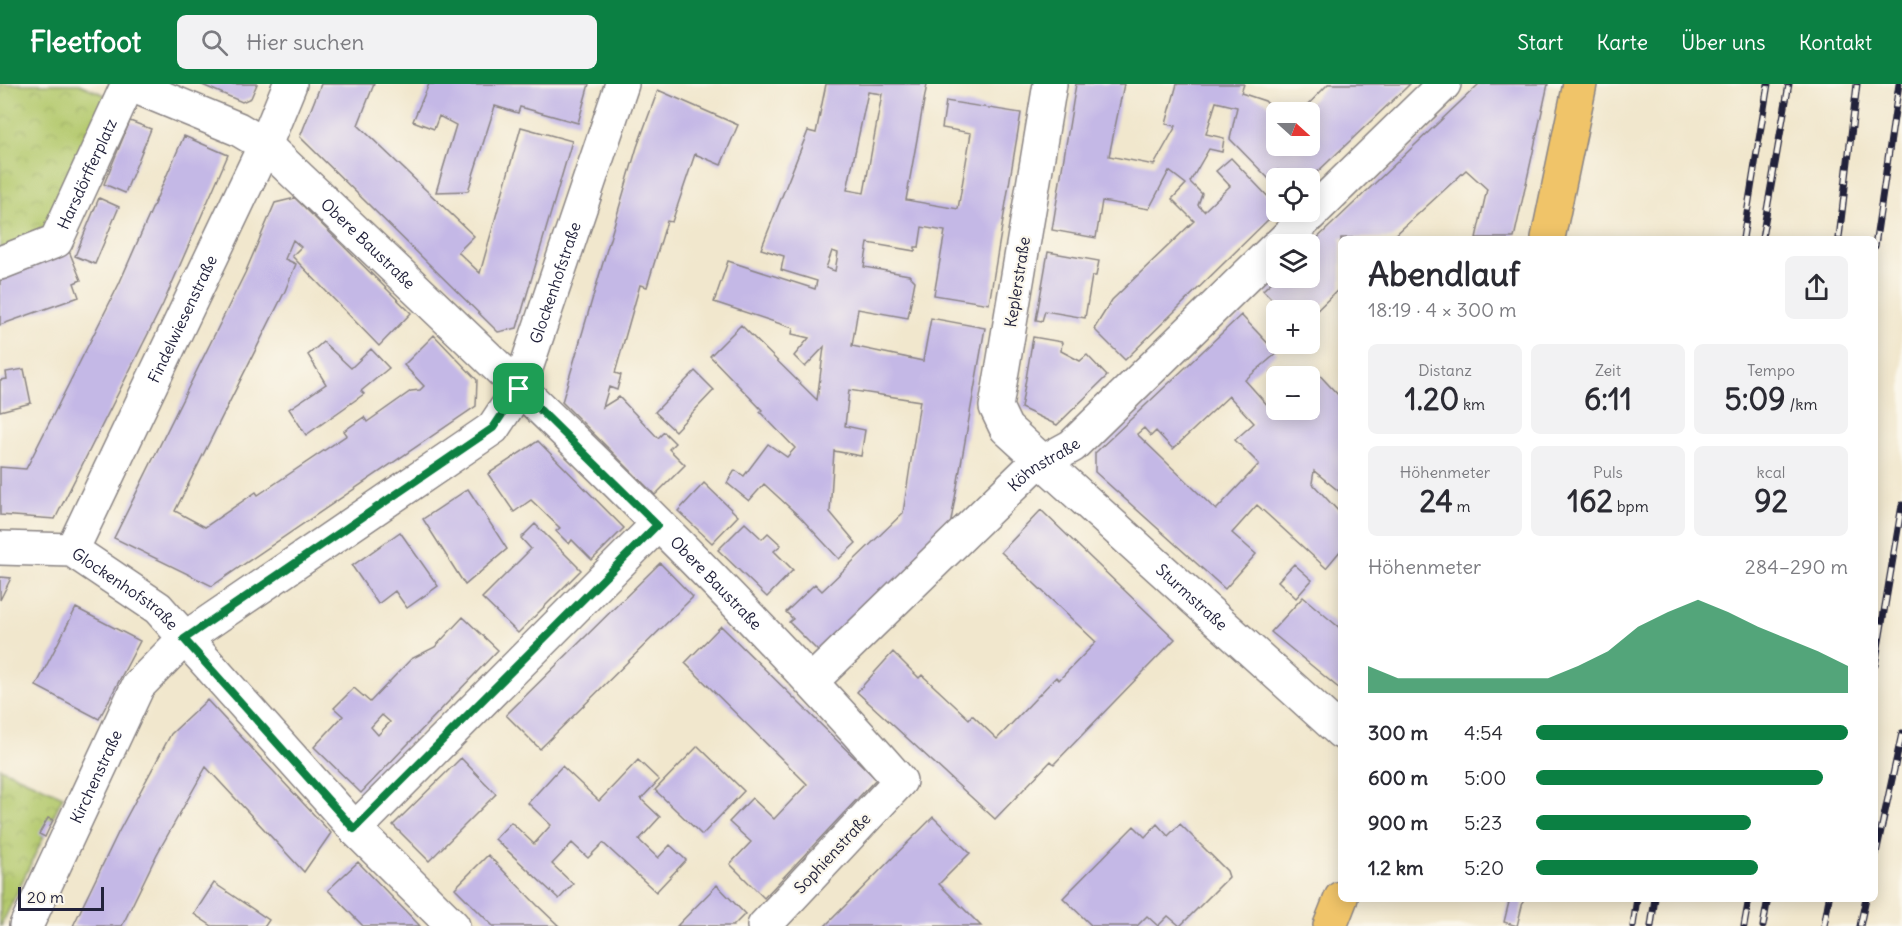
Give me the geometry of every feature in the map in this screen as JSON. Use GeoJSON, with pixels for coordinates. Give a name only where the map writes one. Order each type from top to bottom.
{"type":"FeatureCollection","features":[{"type":"Feature","properties":{"kind":"main road"},"geometry":{"type":"LineString","coordinates":[[1548,236],[1581,84]]}},
{"type":"Feature","properties":{"kind":"main road"},"geometry":{"type":"LineString","coordinates":[[1330,926],[1339,902]]}},
{"type":"Feature","properties":{"kind":"street","name":"Harsdörfferplatz"},"geometry":{"type":"LineString","coordinates":[[0,263],[57,241],[128,84],[238,129],[265,145]]}},
{"type":"Feature","properties":{"kind":"street","name":"Findelwiesenstraße"},"geometry":{"type":"LineString","coordinates":[[72,550],[265,145],[290,84]]}},
{"type":"Feature","properties":{"kind":"street","name":"Glockenhofstraße"},"geometry":{"type":"LineString","coordinates":[[0,548],[72,550],[158,608],[184,639],[493,428],[519,389],[622,84]]}},
{"type":"Feature","properties":{"kind":"street","name":"Keplerstraße"},"geometry":{"type":"LineString","coordinates":[[1043,462],[1006,428],[996,407],[1050,84]]}},
{"type":"Feature","properties":{"kind":"street","name":"Köhnstraße"},"geometry":{"type":"LineString","coordinates":[[1290,234],[1444,84]]}},
{"type":"Feature","properties":{"kind":"street","name":"Obere Baustraße"},"geometry":{"type":"LineString","coordinates":[[265,145],[657,525],[812,681],[900,781]]}},
{"type":"Feature","properties":{"kind":"street","name":"Köhnstraße"},"geometry":{"type":"LineString","coordinates":[[812,681],[1030,469],[1072,446],[1266,258]]}},
{"type":"Feature","properties":{"kind":"street","name":"Sturmstraße"},"geometry":{"type":"LineString","coordinates":[[1043,462],[1338,729]]}},
{"type":"Feature","properties":{"kind":"street"},"geometry":{"type":"LineString","coordinates":[[354,829],[657,525]]}},
{"type":"Feature","properties":{"kind":"street"},"geometry":{"type":"LineString","coordinates":[[184,639],[354,829],[453,926]]}},
{"type":"Feature","properties":{"kind":"street","name":"Kirchenstraße"},"geometry":{"type":"LineString","coordinates":[[26,926],[138,686],[184,639]]}},
{"type":"Feature","properties":{"kind":"street","name":"Sophienstraße"},"geometry":{"type":"LineString","coordinates":[[764,926],[900,781]]}},
{"type":"Feature","properties":{"kind":"green space"},"geometry":{"type":"Polygon","coordinates":[[[0,84],[79,84],[112,98],[52,230],[0,250],[0,84]]]}},
{"type":"Feature","properties":{"kind":"green space"},"geometry":{"type":"Polygon","coordinates":[[[0,768],[63,796],[1,926],[0,926],[0,768]]]}},
{"type":"Feature","properties":{"kind":"building"},"geometry":{"type":"Polygon","coordinates":[[[200,84],[257,84],[251,98],[242,102],[200,84]]]}},
{"type":"Feature","properties":{"kind":"building"},"geometry":{"type":"Polygon","coordinates":[[[321,84],[374,84],[358,125],[474,236],[458,252],[480,273],[521,127],[572,141],[517,328],[498,332],[300,137],[321,84]]]}},
{"type":"Feature","properties":{"kind":"building"},"geometry":{"type":"Polygon","coordinates":[[[429,84],[589,84],[578,123],[520,107],[518,113],[495,106],[468,191],[436,192],[456,125],[439,116],[434,129],[413,121],[429,84]]]}},
{"type":"Feature","properties":{"kind":"building"},"geometry":{"type":"Polygon","coordinates":[[[826,84],[927,84],[906,200],[958,209],[971,133],[942,128],[946,101],[1021,113],[989,304],[934,295],[945,231],[922,227],[919,247],[915,247],[915,251],[868,243],[864,267],[909,275],[915,281],[908,318],[858,309],[852,346],[923,361],[931,318],[985,328],[949,532],[823,656],[789,622],[793,619],[786,612],[815,584],[822,591],[903,513],[920,401],[849,390],[845,426],[865,430],[861,456],[834,451],[830,512],[856,543],[839,559],[801,518],[764,484],[749,501],[727,483],[735,470],[744,476],[768,444],[787,457],[795,448],[710,356],[741,325],[817,400],[824,347],[805,367],[794,356],[809,338],[792,334],[793,328],[714,302],[728,261],[815,289],[817,281],[781,270],[784,256],[761,249],[808,131],[816,133],[826,84]],[[868,92],[847,190],[864,193],[882,94],[868,92]],[[832,251],[826,268],[835,271],[838,253],[832,251]]]}},
{"type":"Feature","properties":{"kind":"building"},"geometry":{"type":"Polygon","coordinates":[[[1076,84],[1124,84],[1109,156],[1154,165],[1176,126],[1166,124],[1177,84],[1244,84],[1241,93],[1266,102],[1266,156],[1320,156],[1320,102],[1311,102],[1328,84],[1410,84],[1320,169],[1266,168],[1266,176],[1230,139],[1237,107],[1216,102],[1206,134],[1224,138],[1222,152],[1209,149],[1190,182],[1202,194],[1198,205],[1204,211],[1230,186],[1216,171],[1231,158],[1266,195],[1266,222],[1125,360],[1094,329],[1112,300],[1194,221],[1172,199],[1186,184],[1169,171],[1149,209],[1102,201],[1096,238],[1052,230],[1076,84]]]}},
{"type":"Feature","properties":{"kind":"building"},"geometry":{"type":"Polygon","coordinates":[[[1479,84],[1548,84],[1514,236],[1476,236],[1487,189],[1466,170],[1394,236],[1338,236],[1338,290],[1320,307],[1320,300],[1273,300],[1263,290],[1266,287],[1320,288],[1320,235],[1479,84]]]}},
{"type":"Feature","properties":{"kind":"building"},"geometry":{"type":"Polygon","coordinates":[[[658,90],[738,125],[721,165],[695,154],[672,222],[667,221],[647,287],[640,285],[615,373],[621,375],[617,390],[609,387],[603,407],[619,397],[658,438],[664,432],[675,443],[669,449],[685,465],[655,495],[562,402],[637,147],[658,90]]]}},
{"type":"Feature","properties":{"kind":"building"},"geometry":{"type":"Polygon","coordinates":[[[130,121],[151,129],[125,193],[104,184],[130,121]]]}},
{"type":"Feature","properties":{"kind":"building"},"geometry":{"type":"Polygon","coordinates":[[[184,136],[228,155],[163,304],[55,519],[0,515],[0,467],[26,469],[119,284],[184,136]]]}},
{"type":"Feature","properties":{"kind":"building"},"geometry":{"type":"Polygon","coordinates":[[[99,198],[119,207],[95,264],[75,256],[99,198]]]}},
{"type":"Feature","properties":{"kind":"building"},"geometry":{"type":"Polygon","coordinates":[[[295,198],[411,313],[379,346],[292,256],[301,247],[293,240],[285,259],[296,264],[285,291],[175,511],[205,527],[256,492],[258,495],[347,435],[344,431],[364,417],[367,422],[411,391],[420,390],[424,386],[404,365],[434,335],[477,380],[476,406],[212,586],[114,538],[245,273],[275,203],[295,198]]]}},
{"type":"Feature","properties":{"kind":"building"},"geometry":{"type":"Polygon","coordinates":[[[69,251],[81,280],[74,283],[79,297],[0,325],[0,276],[69,251]]]}},
{"type":"Feature","properties":{"kind":"building"},"geometry":{"type":"Polygon","coordinates":[[[1048,252],[1099,261],[1096,276],[1092,276],[1085,318],[1045,311],[1042,321],[1036,320],[1048,252]]]}},
{"type":"Feature","properties":{"kind":"building"},"geometry":{"type":"Polygon","coordinates":[[[1241,315],[1266,341],[1266,354],[1276,354],[1245,380],[1266,404],[1266,420],[1320,420],[1320,376],[1338,395],[1338,491],[1314,471],[1312,483],[1338,511],[1338,554],[1326,568],[1257,505],[1232,533],[1256,554],[1225,589],[1095,472],[1095,453],[1241,315]],[[1229,396],[1173,449],[1156,431],[1151,436],[1144,428],[1137,434],[1216,510],[1259,464],[1235,440],[1254,423],[1229,396]]]}},
{"type":"Feature","properties":{"kind":"building"},"geometry":{"type":"Polygon","coordinates":[[[1033,337],[1062,342],[1061,351],[1080,361],[1087,355],[1107,376],[1057,425],[1021,408],[1033,337]]]}},
{"type":"Feature","properties":{"kind":"building"},"geometry":{"type":"Polygon","coordinates":[[[323,342],[351,368],[371,349],[389,368],[361,391],[364,394],[306,435],[289,409],[326,384],[308,355],[323,342]]]}},
{"type":"Feature","properties":{"kind":"building"},"geometry":{"type":"Polygon","coordinates":[[[24,369],[31,403],[0,411],[0,380],[7,379],[6,372],[24,369]]]}},
{"type":"Feature","properties":{"kind":"building"},"geometry":{"type":"Polygon","coordinates":[[[695,371],[714,390],[675,431],[655,412],[695,371]]]}},
{"type":"Feature","properties":{"kind":"building"},"geometry":{"type":"Polygon","coordinates":[[[538,441],[624,528],[592,560],[572,540],[569,544],[556,531],[560,528],[531,500],[514,512],[488,474],[538,441]]]}},
{"type":"Feature","properties":{"kind":"building"},"geometry":{"type":"Polygon","coordinates":[[[704,483],[738,516],[712,543],[678,511],[704,483]]]}},
{"type":"Feature","properties":{"kind":"building"},"geometry":{"type":"Polygon","coordinates":[[[468,489],[507,549],[465,585],[423,519],[468,489]]]}},
{"type":"Feature","properties":{"kind":"building"},"geometry":{"type":"Polygon","coordinates":[[[1041,510],[1175,639],[1054,764],[1051,761],[995,819],[857,692],[893,652],[919,678],[922,675],[969,719],[972,715],[997,739],[1056,677],[1059,680],[1096,642],[1001,552],[1041,510]]]}},
{"type":"Feature","properties":{"kind":"building"},"geometry":{"type":"Polygon","coordinates":[[[745,523],[762,539],[768,533],[781,545],[774,551],[793,570],[767,597],[718,550],[745,523]]]}},
{"type":"Feature","properties":{"kind":"building"},"geometry":{"type":"Polygon","coordinates":[[[535,524],[581,570],[518,633],[482,598],[531,549],[521,538],[535,524]]]}},
{"type":"Feature","properties":{"kind":"building"},"geometry":{"type":"Polygon","coordinates":[[[400,532],[438,586],[407,608],[395,591],[378,604],[352,566],[400,532]]]}},
{"type":"Feature","properties":{"kind":"building"},"geometry":{"type":"Polygon","coordinates":[[[660,563],[693,597],[540,749],[506,715],[660,563]]]}},
{"type":"Feature","properties":{"kind":"building"},"geometry":{"type":"Polygon","coordinates":[[[1294,564],[1312,580],[1296,598],[1278,581],[1294,564]]]}},
{"type":"Feature","properties":{"kind":"building"},"geometry":{"type":"Polygon","coordinates":[[[0,577],[11,578],[0,600],[0,577]]]}},
{"type":"Feature","properties":{"kind":"building"},"geometry":{"type":"Polygon","coordinates":[[[1303,597],[1338,626],[1338,688],[1271,632],[1303,597]]]}},
{"type":"Feature","properties":{"kind":"building"},"geometry":{"type":"Polygon","coordinates":[[[76,608],[140,641],[99,719],[36,686],[76,608]]]}},
{"type":"Feature","properties":{"kind":"building"},"geometry":{"type":"Polygon","coordinates":[[[463,617],[498,650],[361,793],[314,747],[343,716],[334,708],[354,688],[370,702],[411,659],[435,647],[463,617]],[[382,715],[371,727],[378,735],[390,722],[382,715]]]}},
{"type":"Feature","properties":{"kind":"building"},"geometry":{"type":"Polygon","coordinates":[[[721,626],[876,779],[764,898],[730,864],[751,842],[729,822],[752,798],[774,819],[807,784],[685,663],[721,626]]]}},
{"type":"Feature","properties":{"kind":"building"},"geometry":{"type":"Polygon","coordinates":[[[207,700],[331,833],[304,872],[206,767],[157,854],[122,926],[73,926],[118,833],[171,734],[207,700]]]}},
{"type":"Feature","properties":{"kind":"building"},"geometry":{"type":"Polygon","coordinates":[[[698,746],[744,791],[702,835],[655,790],[698,746]]]}},
{"type":"Feature","properties":{"kind":"building"},"geometry":{"type":"Polygon","coordinates":[[[461,758],[496,794],[429,861],[393,825],[461,758]]]}},
{"type":"Feature","properties":{"kind":"building"},"geometry":{"type":"Polygon","coordinates":[[[638,760],[659,780],[641,799],[660,817],[639,840],[658,858],[670,845],[686,860],[656,892],[603,843],[588,858],[572,843],[552,864],[573,884],[559,899],[495,839],[511,822],[534,844],[551,825],[528,803],[562,766],[599,801],[638,760]]]}},
{"type":"Feature","properties":{"kind":"building"},"geometry":{"type":"Polygon","coordinates":[[[933,817],[970,853],[939,884],[981,926],[825,926],[933,817]]]}},
{"type":"Feature","properties":{"kind":"building"},"geometry":{"type":"Polygon","coordinates":[[[48,818],[53,820],[45,837],[39,834],[48,818]]]}},
{"type":"Feature","properties":{"kind":"building"},"geometry":{"type":"Polygon","coordinates":[[[1157,824],[1168,836],[1180,824],[1227,871],[1229,877],[1180,926],[1168,916],[1158,926],[1147,916],[1137,926],[1092,926],[1063,898],[1134,826],[1145,837],[1157,824]]]}},
{"type":"Feature","properties":{"kind":"building"},"geometry":{"type":"Polygon","coordinates":[[[488,855],[559,926],[493,926],[455,888],[488,855]]]}},
{"type":"Feature","properties":{"kind":"building"},"geometry":{"type":"Polygon","coordinates":[[[358,862],[420,926],[363,926],[328,890],[358,862]]]}},
{"type":"Feature","properties":{"kind":"building"},"geometry":{"type":"Polygon","coordinates":[[[214,883],[269,920],[265,926],[212,926],[194,914],[214,883]]]}},
{"type":"Feature","properties":{"kind":"building"},"geometry":{"type":"Polygon","coordinates":[[[717,885],[745,914],[733,926],[677,926],[717,885]]]}},
{"type":"Feature","properties":{"kind":"building"},"geometry":{"type":"Polygon","coordinates":[[[1509,902],[1523,902],[1517,926],[1504,922],[1509,902]]]}},
{"type":"Feature","properties":{"kind":"railway"},"geometry":{"type":"LineString","coordinates":[[1743,236],[1768,84]]}},
{"type":"Feature","properties":{"kind":"railway"},"geometry":{"type":"LineString","coordinates":[[1762,236],[1789,84]]}},
{"type":"Feature","properties":{"kind":"railway"},"geometry":{"type":"LineString","coordinates":[[1839,236],[1857,84]]}},
{"type":"Feature","properties":{"kind":"railway"},"geometry":{"type":"LineString","coordinates":[[1876,236],[1899,84]]}},
{"type":"Feature","properties":{"kind":"railway"},"geometry":{"type":"LineString","coordinates":[[1878,647],[1902,505]]}},
{"type":"Feature","properties":{"kind":"railway"},"geometry":{"type":"LineString","coordinates":[[1878,844],[1902,733]]}},
{"type":"Feature","properties":{"kind":"railway"},"geometry":{"type":"LineString","coordinates":[[1633,926],[1636,902]]}},
{"type":"Feature","properties":{"kind":"railway"},"geometry":{"type":"LineString","coordinates":[[1651,926],[1654,902]]}},
{"type":"Feature","properties":{"kind":"railway"},"geometry":{"type":"LineString","coordinates":[[1744,926],[1748,902]]}},
{"type":"Feature","properties":{"kind":"railway"},"geometry":{"type":"LineString","coordinates":[[1763,926],[1767,902]]}},
{"type":"Feature","properties":{"kind":"railway"},"geometry":{"type":"LineString","coordinates":[[1824,926],[1828,902]]}},
{"type":"Feature","properties":{"kind":"railway"},"geometry":{"type":"LineString","coordinates":[[1860,926],[1865,902]]}},
{"type":"Feature","properties":{"kind":"route"},"geometry":{"type":"LineString","coordinates":[[519,389],[657,525],[354,829],[184,639],[493,428],[519,389]]}}]}
